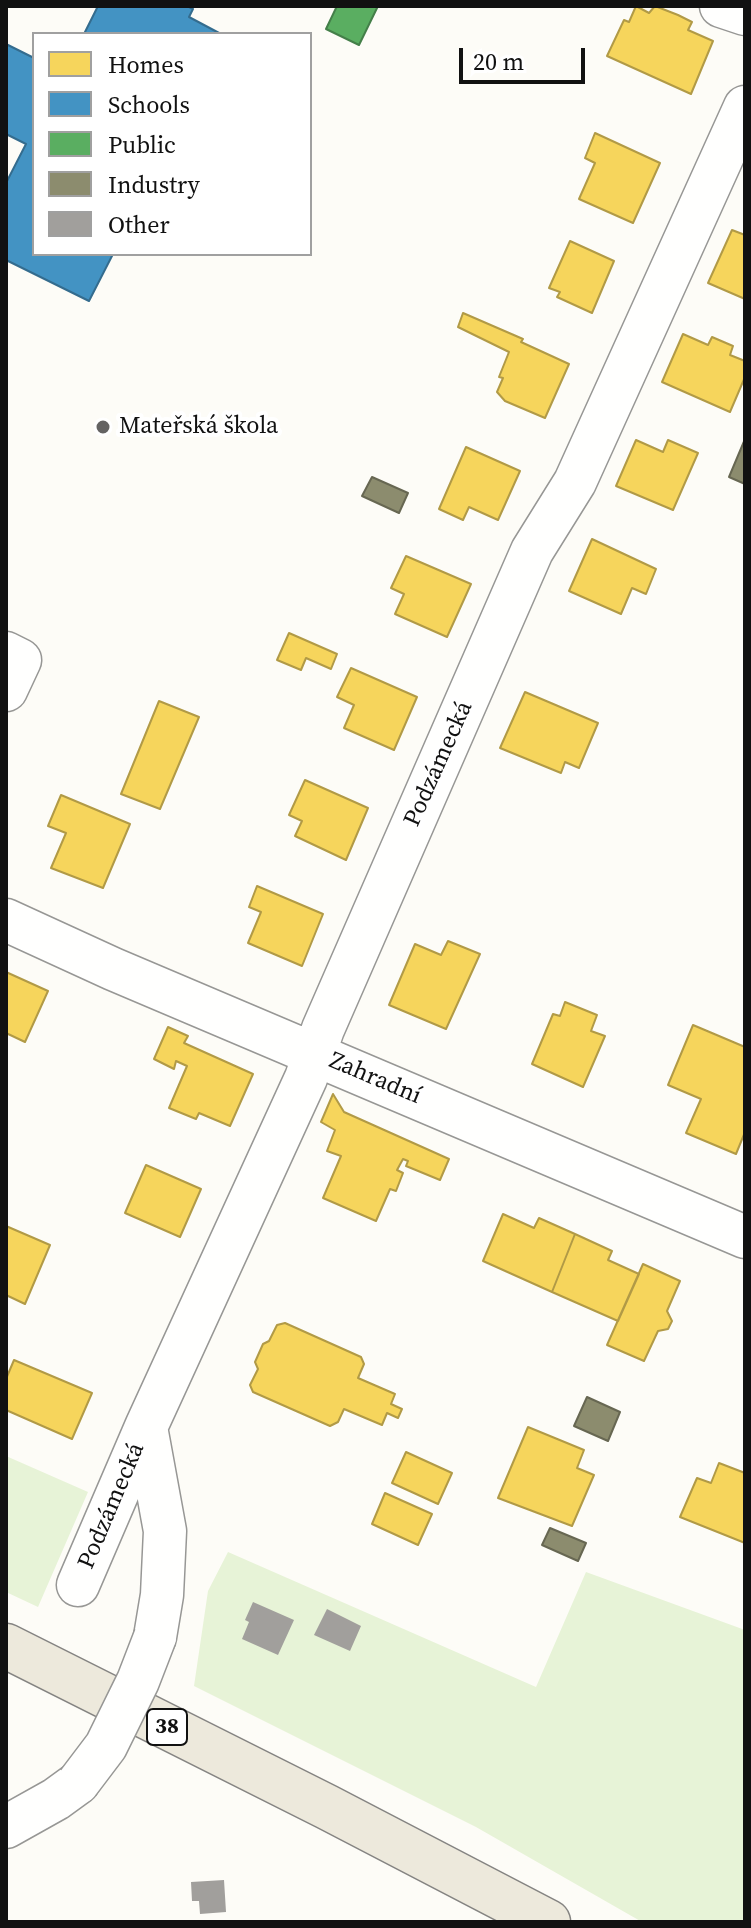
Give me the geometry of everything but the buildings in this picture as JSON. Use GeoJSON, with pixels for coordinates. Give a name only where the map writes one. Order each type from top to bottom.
{"type":"FeatureCollection","features":[{"type":"Feature","properties":{"kind":"main road","name":"38"},"geometry":{"type":"LineString","coordinates":[[6,1646],[548,1922]]}},
{"type":"Feature","properties":{"kind":"street"},"geometry":{"type":"LineString","coordinates":[[721,6],[745,14]]}},
{"type":"Feature","properties":{"kind":"street","name":"Podzámecká"},"geometry":{"type":"LineString","coordinates":[[78,1585],[146,1427],[306,1078],[314,1052],[532,551],[575,482],[745,107]]}},
{"type":"Feature","properties":{"kind":"street"},"geometry":{"type":"LineString","coordinates":[[6,653],[20,660],[6,690]]}},
{"type":"Feature","properties":{"kind":"street","name":"Zahradní"},"geometry":{"type":"LineString","coordinates":[[6,920],[113,969],[745,1237]]}},
{"type":"Feature","properties":{"kind":"street","name":"Podzámecká"},"geometry":{"type":"LineString","coordinates":[[6,1827],[78,1783],[106,1746],[138,1681],[155,1637],[162,1595],[165,1531],[146,1427]]}},
{"type":"Feature","properties":{"kind":"green space"},"geometry":{"type":"Polygon","coordinates":[[[6,1456],[88,1492],[38,1607],[6,1592],[6,1456]]]}},
{"type":"Feature","properties":{"kind":"green space"},"geometry":{"type":"Polygon","coordinates":[[[228,1552],[536,1687],[586,1572],[745,1630],[745,1922],[642,1922],[476,1827],[194,1686],[208,1591],[228,1552]]]}},
{"type":"Feature","properties":{"kind":"place","name":"Mateřská škola"},"geometry":{"type":"Point","coordinates":[103,427]}}]}
